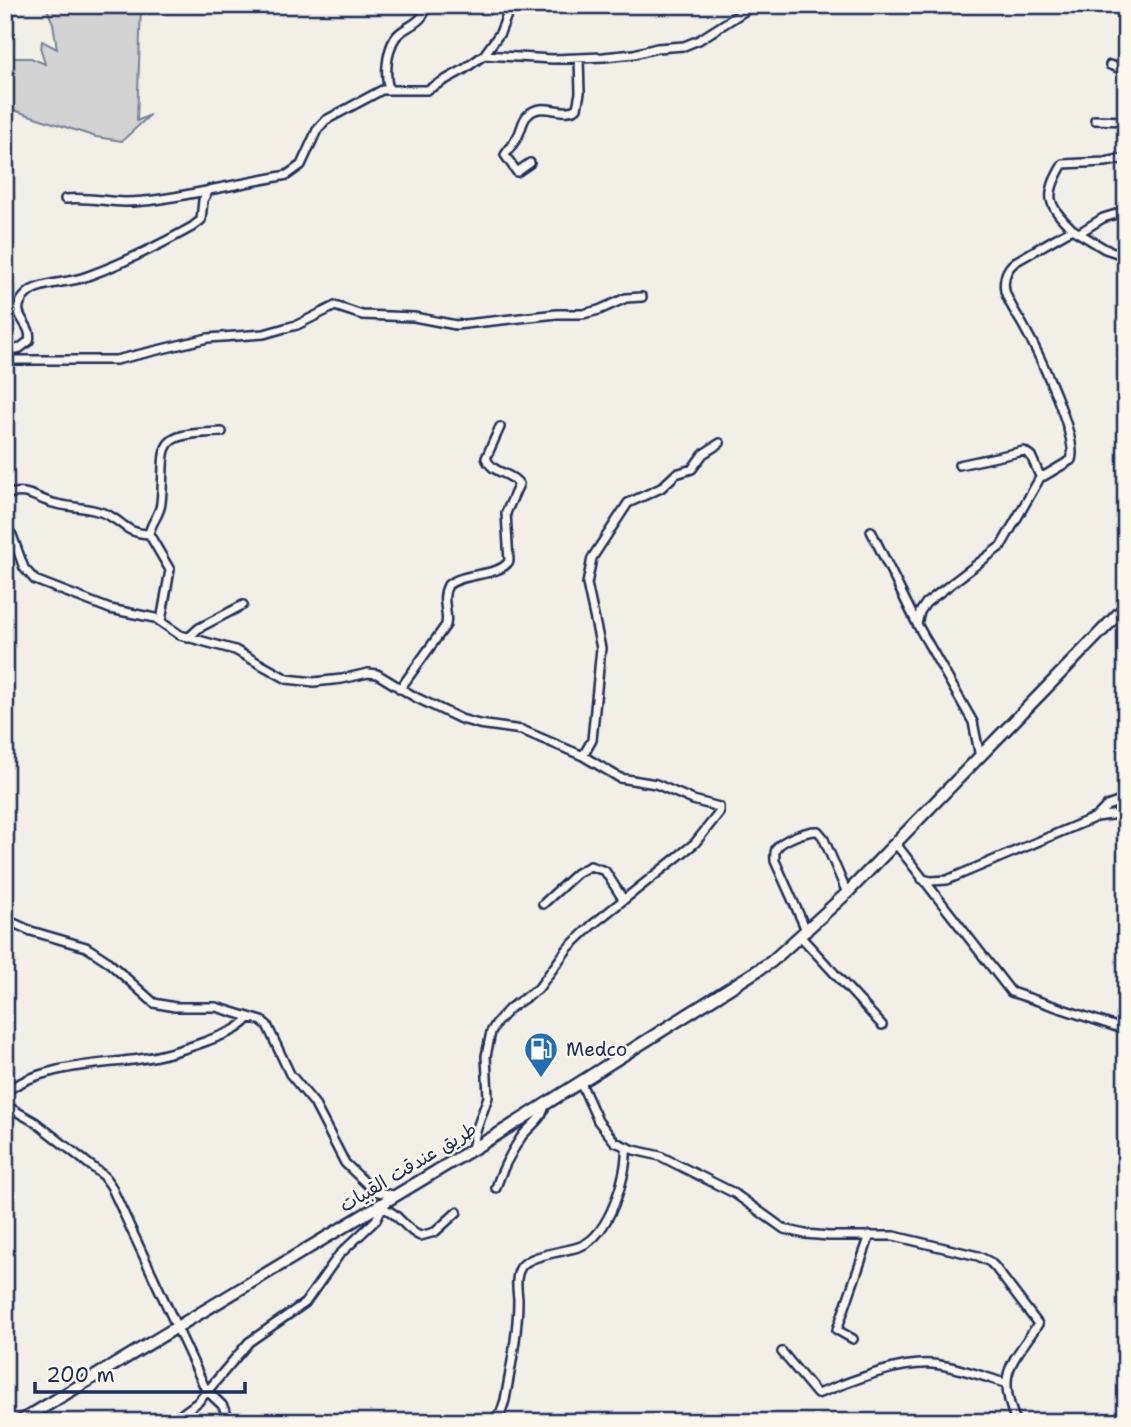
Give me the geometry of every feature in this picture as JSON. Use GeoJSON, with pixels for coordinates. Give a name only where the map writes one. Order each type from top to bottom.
{"type":"FeatureCollection","features":[{"type":"Feature","properties":{"kind":"main road","name":"طريق عندقت القبيات"},"geometry":{"type":"LineString","coordinates":[[19,1422],[387,1201],[771,962],[847,893],[1126,606]]}},
{"type":"Feature","properties":{"kind":"street"},"geometry":{"type":"LineString","coordinates":[[389,89],[385,77],[389,54],[399,33],[414,25],[426,11],[427,5]]}},
{"type":"Feature","properties":{"kind":"street"},"geometry":{"type":"LineString","coordinates":[[65,199],[95,197],[134,201],[288,176],[300,165],[317,130],[326,120],[389,89],[427,90],[484,55],[500,33],[511,5]]}},
{"type":"Feature","properties":{"kind":"street"},"geometry":{"type":"LineString","coordinates":[[484,55],[617,57],[657,48],[688,45],[754,5]]}},
{"type":"Feature","properties":{"kind":"street"},"geometry":{"type":"LineString","coordinates":[[530,163],[517,172],[505,155],[520,133],[528,114],[537,109],[567,112],[578,108],[579,58]]}},
{"type":"Feature","properties":{"kind":"street"},"geometry":{"type":"LineString","coordinates":[[1110,65],[1126,71]]}},
{"type":"Feature","properties":{"kind":"street"},"geometry":{"type":"LineString","coordinates":[[1095,120],[1126,121]]}},
{"type":"Feature","properties":{"kind":"street"},"geometry":{"type":"LineString","coordinates":[[1126,158],[1063,164],[1052,184],[1050,198],[1057,215],[1075,231],[1105,249],[1126,256]]}},
{"type":"Feature","properties":{"kind":"street"},"geometry":{"type":"LineString","coordinates":[[5,352],[20,348],[29,341],[29,330],[18,307],[26,295],[34,289],[75,281],[116,266],[192,227],[202,217],[203,200],[207,191]]}},
{"type":"Feature","properties":{"kind":"street"},"geometry":{"type":"LineString","coordinates":[[1041,476],[1047,476],[1068,463],[1073,450],[1048,376],[1009,301],[1005,278],[1010,266],[1015,262],[1103,218],[1126,211]]}},
{"type":"Feature","properties":{"kind":"street"},"geometry":{"type":"LineString","coordinates":[[5,360],[116,360],[208,338],[264,334],[298,325],[335,306],[362,315],[402,316],[456,325],[557,314],[583,314],[626,298],[642,297]]}},
{"type":"Feature","properties":{"kind":"street"},"geometry":{"type":"LineString","coordinates":[[400,689],[446,625],[447,616],[443,602],[448,585],[459,579],[501,569],[509,561],[506,513],[519,484],[514,478],[494,470],[486,458],[500,427]]}},
{"type":"Feature","properties":{"kind":"street"},"geometry":{"type":"LineString","coordinates":[[149,534],[161,506],[162,472],[167,443],[177,436],[222,432]]}},
{"type":"Feature","properties":{"kind":"street"},"geometry":{"type":"LineString","coordinates":[[583,756],[592,740],[601,648],[587,584],[592,558],[628,503],[661,488],[676,474],[692,469],[703,454],[720,443]]}},
{"type":"Feature","properties":{"kind":"street"},"geometry":{"type":"LineString","coordinates":[[959,465],[1024,451],[1031,456],[1041,476]]}},
{"type":"Feature","properties":{"kind":"street"},"geometry":{"type":"LineString","coordinates":[[917,624],[926,603],[1001,546],[1041,476]]}},
{"type":"Feature","properties":{"kind":"street"},"geometry":{"type":"LineString","coordinates":[[5,495],[29,492],[57,504],[81,506],[111,517],[134,533],[149,534]]}},
{"type":"Feature","properties":{"kind":"street"},"geometry":{"type":"LineString","coordinates":[[5,527],[12,535],[24,568],[35,580],[110,609],[149,616],[188,638],[235,650],[292,681],[336,680],[372,673],[469,722],[517,728],[583,756],[620,778],[656,784],[720,808],[695,843],[622,899],[568,948],[538,989],[510,1008],[497,1022],[491,1032],[486,1056],[488,1097],[472,1149]]}},
{"type":"Feature","properties":{"kind":"street"},"geometry":{"type":"LineString","coordinates":[[871,531],[917,624],[973,722],[980,757]]}},
{"type":"Feature","properties":{"kind":"street"},"geometry":{"type":"LineString","coordinates":[[149,534],[170,570],[161,621]]}},
{"type":"Feature","properties":{"kind":"street"},"geometry":{"type":"LineString","coordinates":[[188,638],[199,628],[243,605]]}},
{"type":"Feature","properties":{"kind":"street"},"geometry":{"type":"LineString","coordinates":[[1096,817],[1107,806],[1126,799]]}},
{"type":"Feature","properties":{"kind":"street"},"geometry":{"type":"LineString","coordinates":[[921,879],[947,880],[1096,817],[1126,813]]}},
{"type":"Feature","properties":{"kind":"street"},"geometry":{"type":"LineString","coordinates":[[847,893],[823,836],[818,831],[807,831],[778,847],[775,861],[804,934],[882,1025]]}},
{"type":"Feature","properties":{"kind":"street"},"geometry":{"type":"LineString","coordinates":[[895,844],[1011,992],[1126,1030]]}},
{"type":"Feature","properties":{"kind":"street"},"geometry":{"type":"LineString","coordinates":[[543,904],[577,873],[590,866],[604,871],[622,899]]}},
{"type":"Feature","properties":{"kind":"street"},"geometry":{"type":"LineString","coordinates":[[5,930],[8,921],[50,938],[86,947],[106,960],[154,1003],[175,1007],[216,1007],[267,1025],[285,1063],[318,1111],[345,1163],[387,1201],[392,1212],[411,1231],[420,1236],[435,1232],[457,1212]]}},
{"type":"Feature","properties":{"kind":"street"},"geometry":{"type":"LineString","coordinates":[[5,1092],[63,1069],[142,1059],[180,1050],[236,1029],[249,1018]]}},
{"type":"Feature","properties":{"kind":"street"},"geometry":{"type":"LineString","coordinates":[[580,1081],[598,1121],[610,1138],[626,1147],[660,1156],[734,1193],[784,1229],[805,1234],[894,1236],[978,1256],[990,1262],[1038,1324],[1010,1368],[1005,1383],[1007,1401],[1016,1422]]}},
{"type":"Feature","properties":{"kind":"street"},"geometry":{"type":"LineString","coordinates":[[496,1188],[502,1171],[522,1137],[543,1114],[545,1103]]}},
{"type":"Feature","properties":{"kind":"street"},"geometry":{"type":"LineString","coordinates":[[5,1105],[35,1122],[104,1176],[117,1196],[145,1263],[177,1325],[205,1390],[222,1405],[231,1422]]}},
{"type":"Feature","properties":{"kind":"street"},"geometry":{"type":"LineString","coordinates":[[491,1422],[503,1408],[507,1392],[517,1325],[517,1282],[521,1268],[530,1260],[582,1245],[596,1235],[621,1187],[626,1167],[626,1147]]}},
{"type":"Feature","properties":{"kind":"street"},"geometry":{"type":"LineString","coordinates":[[172,1422],[194,1405],[249,1342],[305,1303],[339,1255],[376,1220],[387,1201]]}},
{"type":"Feature","properties":{"kind":"street"},"geometry":{"type":"LineString","coordinates":[[853,1339],[837,1330],[870,1236]]}},
{"type":"Feature","properties":{"kind":"street"},"geometry":{"type":"LineString","coordinates":[[782,1352],[815,1394],[875,1374],[925,1364],[952,1368],[1005,1383]]}},
{"type":"Feature","properties":{"kind":"shaded area"},"geometry":{"type":"Polygon","coordinates":[[[45,5],[141,5],[137,121],[150,115],[122,141],[96,137],[7,108],[6,58],[31,58],[45,64],[41,50],[42,41],[57,49],[53,23],[45,5]]]}},
{"type":"Feature","properties":{"kind":"place","name":"Medco"},"geometry":{"type":"Point","coordinates":[541,1079]}}]}
